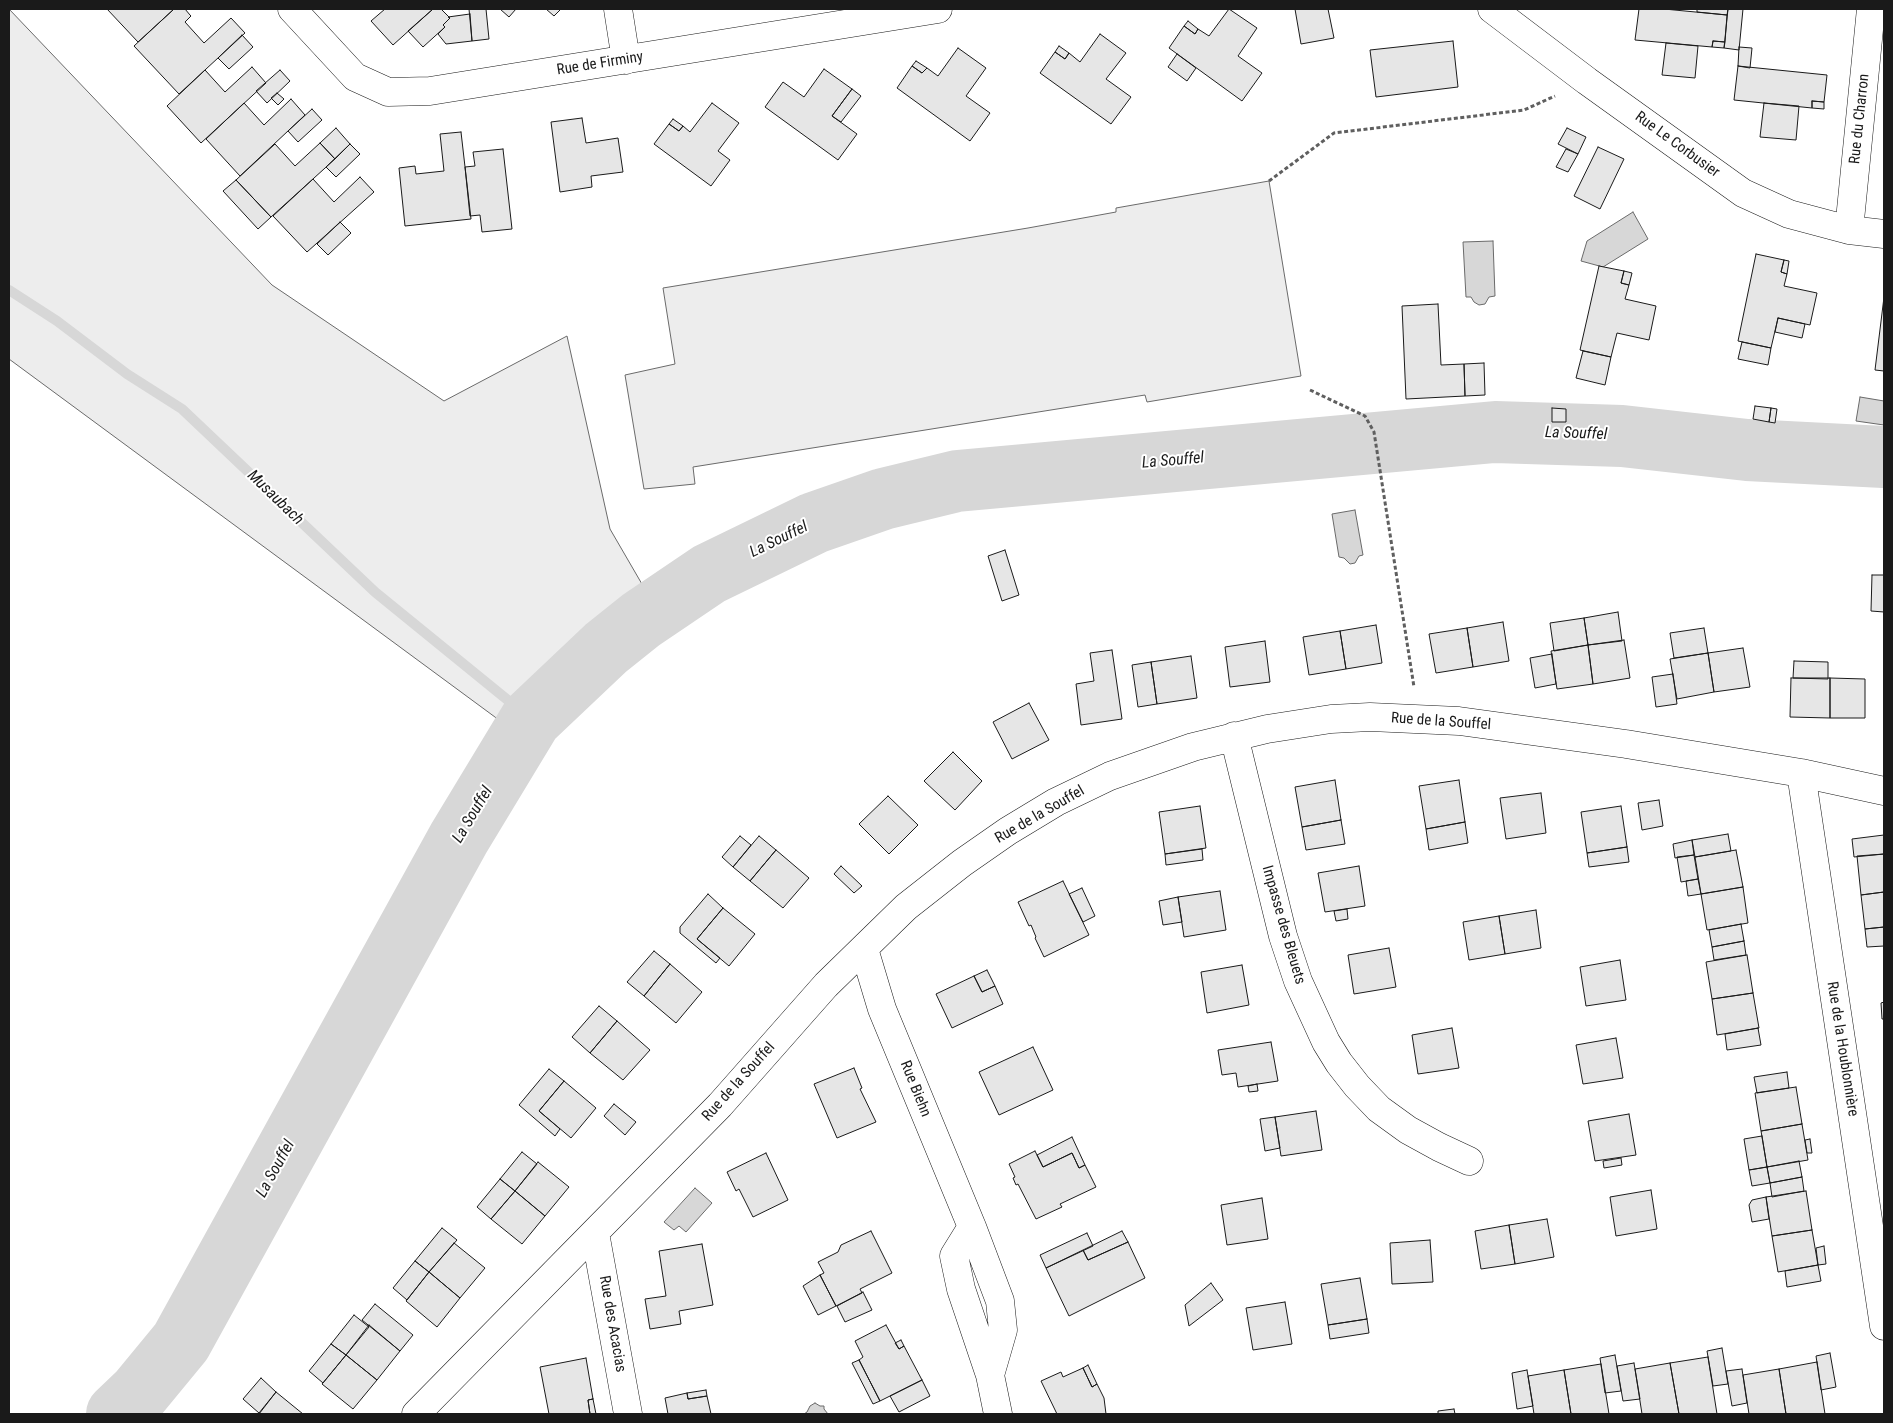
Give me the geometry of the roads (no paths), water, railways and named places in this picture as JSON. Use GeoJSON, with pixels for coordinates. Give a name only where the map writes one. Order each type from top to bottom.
{"type":"FeatureCollection","features":[{"type":"Feature","properties":{"kind":"street","name":"Rue de Firminy"},"geometry":{"type":"LineString","coordinates":[[292,9],[355,77],[388,92],[430,91],[938,9]]}},
{"type":"Feature","properties":{"kind":"street"},"geometry":{"type":"LineString","coordinates":[[618,9],[626,60]]}},
{"type":"Feature","properties":{"kind":"street","name":"Rue Le Corbusier"},"geometry":{"type":"LineString","coordinates":[[1492,9],[1587,81],[1744,193],[1789,214],[1849,230],[1884,234]]}},
{"type":"Feature","properties":{"kind":"street","name":"Rue du Charron"},"geometry":{"type":"LineString","coordinates":[[1849,230],[1871,9]]}},
{"type":"Feature","properties":{"kind":"street","name":"Rue de la Souffel"},"geometry":{"type":"LineString","coordinates":[[416,1414],[720,1105],[826,985],[906,907],[962,863],[1056,802],[1119,772],[1193,747],[1234,736],[1299,723],[1370,717],[1500,726],[1626,744],[1800,773],[1884,791]]}},
{"type":"Feature","properties":{"kind":"street","name":"Impasse des Bleuets"},"geometry":{"type":"LineString","coordinates":[[1234,736],[1283,936],[1298,981],[1326,1042],[1357,1086],[1379,1109],[1408,1130],[1439,1148],[1470,1161]]}},
{"type":"Feature","properties":{"kind":"street","name":"Rue de la Houblonnière"},"geometry":{"type":"LineString","coordinates":[[1800,773],[1884,1326]]}},
{"type":"Feature","properties":{"kind":"street","name":"Rue Biehn"},"geometry":{"type":"LineString","coordinates":[[864,949],[882,1009],[972,1227],[954,1256],[961,1289],[990,1375],[998,1414]]}},
{"type":"Feature","properties":{"kind":"street","name":"Rue des Acacias"},"geometry":{"type":"LineString","coordinates":[[595,1233],[628,1414]]}},
{"type":"Feature","properties":{"kind":"waterway","name":"Musaubach"},"geometry":{"type":"LineString","coordinates":[[9,290],[57,321],[127,374],[182,409],[375,592],[531,719]]}},
{"type":"Feature","properties":{"kind":"waterway","name":"La Souffel"},"geometry":{"type":"LineString","coordinates":[[117,1414],[139,1393],[181,1342],[459,838],[531,719],[606,648],[641,620],[709,574],[814,523],[883,499],[957,481],[1495,432],[1622,436],[1747,450],[1884,457]]}}]}
